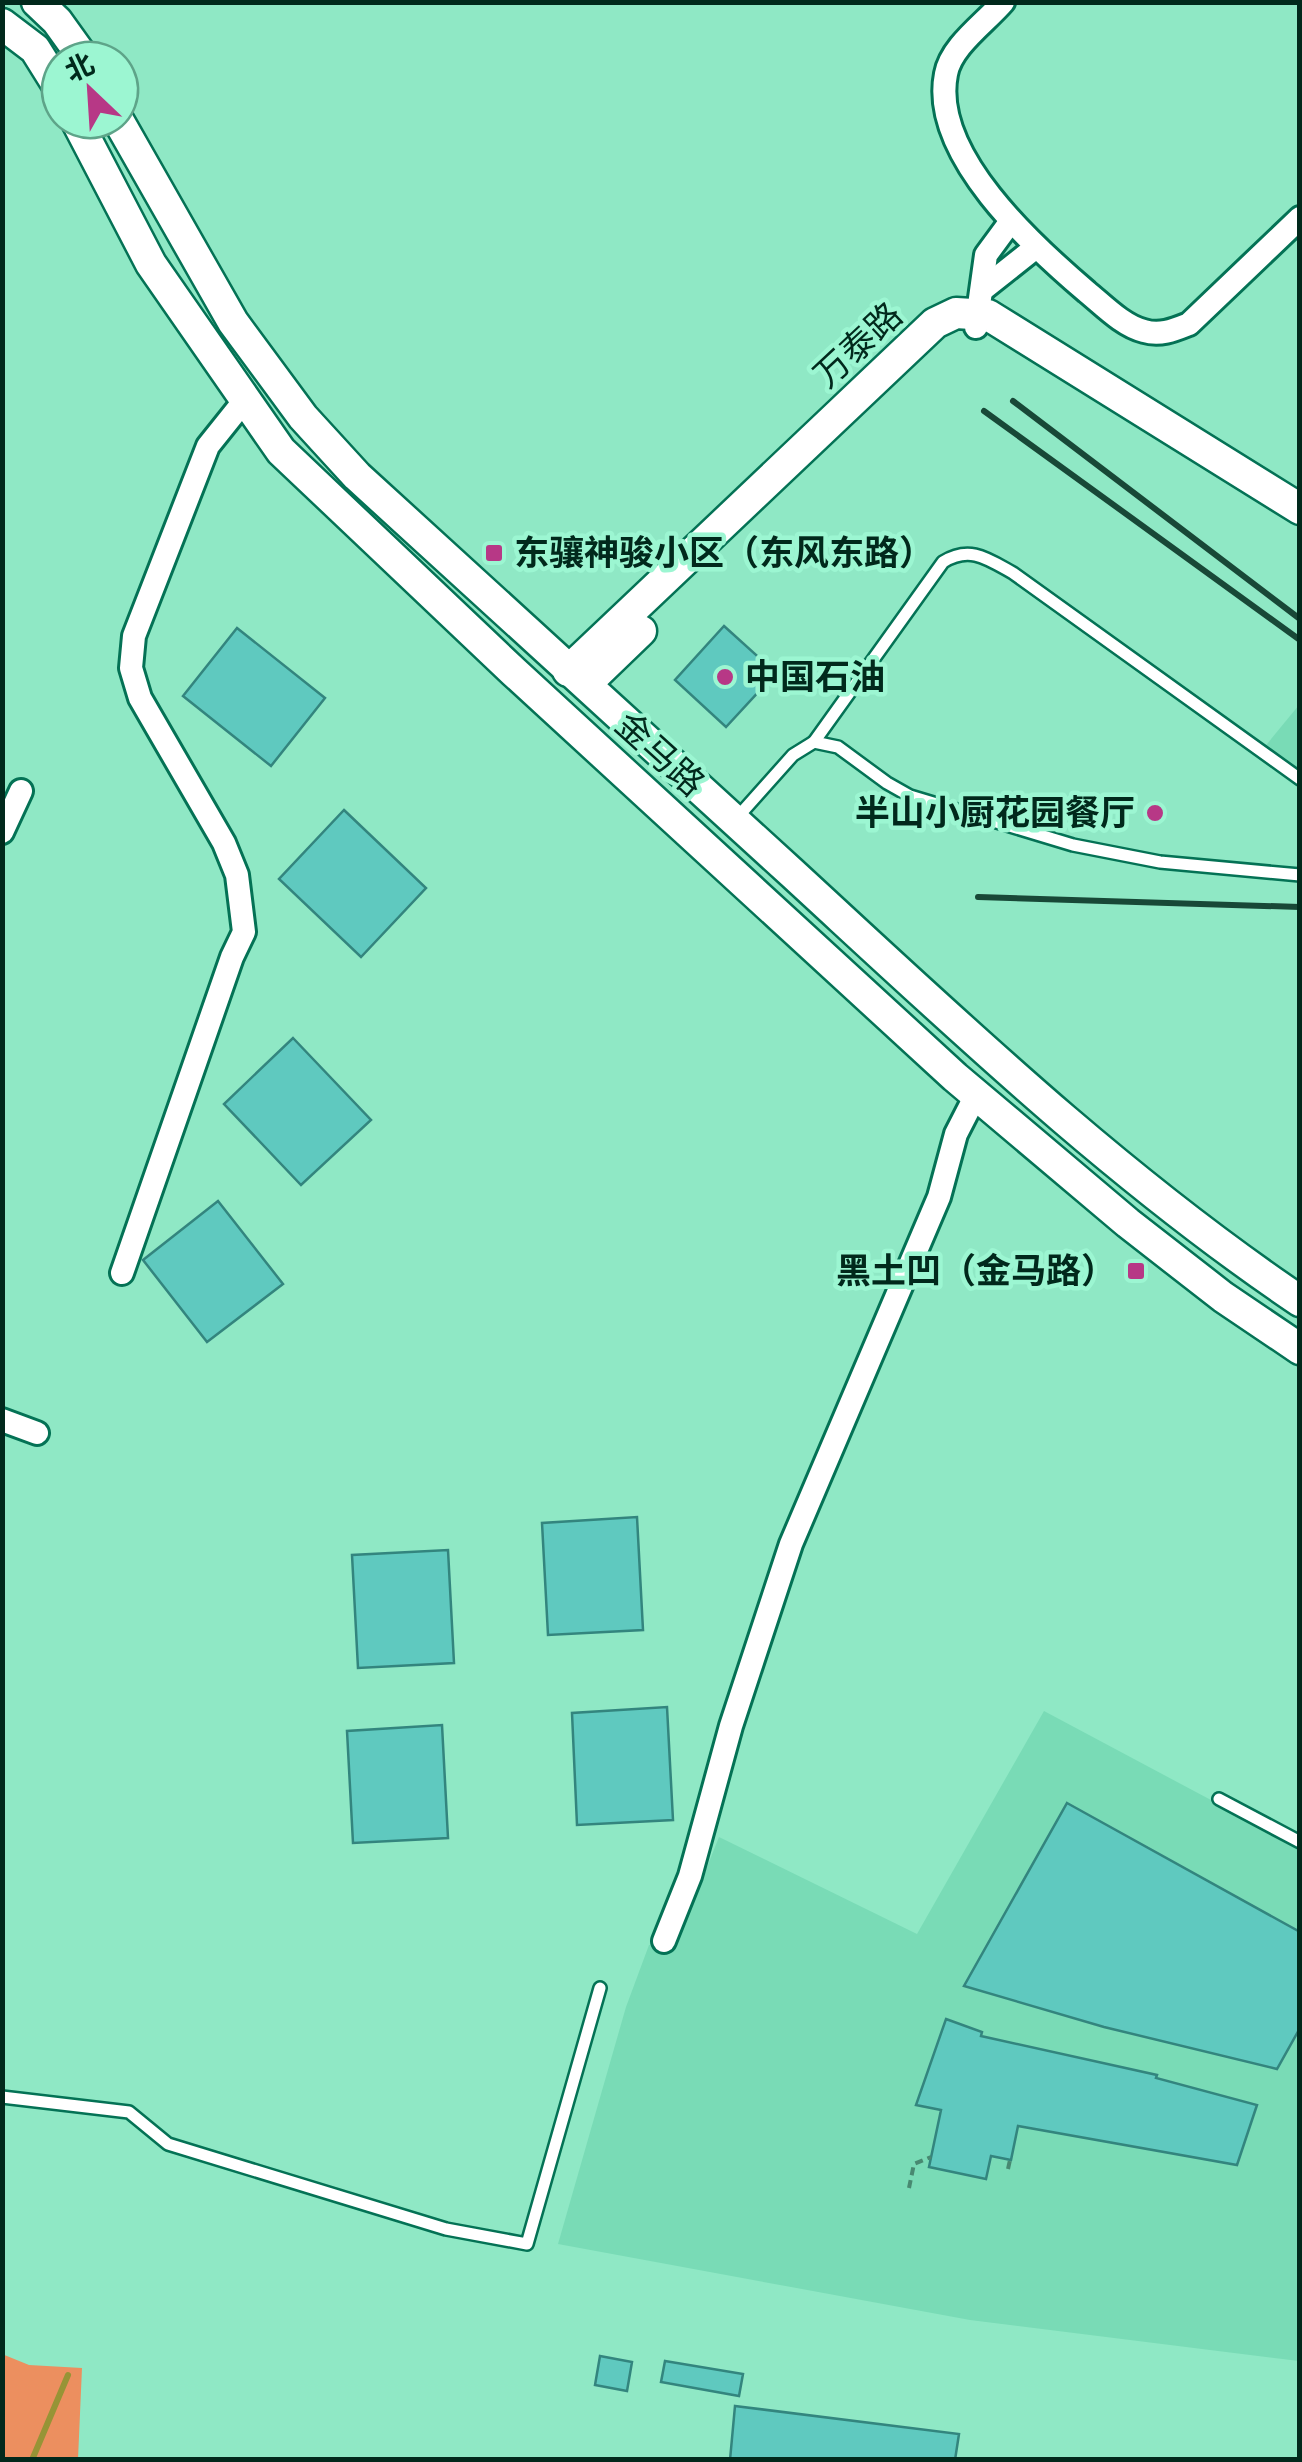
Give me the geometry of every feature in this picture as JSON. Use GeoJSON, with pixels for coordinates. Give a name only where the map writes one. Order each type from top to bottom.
{"type":"FeatureCollection","features":[{"type":"Feature","properties":{"kind":"main road"},"geometry":{"type":"LineString","coordinates":[[8,2],[3,24],[40,58]]}},
{"type":"Feature","properties":{"kind":"main road"},"geometry":{"type":"LineString","coordinates":[[37,2],[71,40]]}},
{"type":"Feature","properties":{"kind":"main road","name":"金马路"},"geometry":{"type":"LineString","coordinates":[[86,140],[150,264],[281,451],[976,1095],[1128,1224],[1300,1349]]}},
{"type":"Feature","properties":{"kind":"main road","name":"金马路"},"geometry":{"type":"LineString","coordinates":[[129,140],[233,322],[303,417],[356,476],[979,1046],[1150,1191],[1244,1264],[1300,1301]]}},
{"type":"Feature","properties":{"kind":"main road"},"geometry":{"type":"LineString","coordinates":[[978,310],[1300,509]]}},
{"type":"Feature","properties":{"kind":"main road"},"geometry":{"type":"LineString","coordinates":[[978,310],[1300,528]]}},
{"type":"Feature","properties":{"kind":"main road","name":"万泰路"},"geometry":{"type":"LineString","coordinates":[[577,678],[944,336],[960,328],[978,310]]}},
{"type":"Feature","properties":{"kind":"street"},"geometry":{"type":"LineString","coordinates":[[1003,2],[954,54],[946,74],[946,115],[951,133],[998,208],[1035,248],[1114,314],[1143,331],[1166,333],[1189,324],[1300,218]]}},
{"type":"Feature","properties":{"kind":"street"},"geometry":{"type":"LineString","coordinates":[[978,310],[986,255],[1010,221]]}},
{"type":"Feature","properties":{"kind":"street"},"geometry":{"type":"LineString","coordinates":[[978,310],[1035,248]]}},
{"type":"Feature","properties":{"kind":"street"},"geometry":{"type":"LineString","coordinates":[[122,1273],[232,956],[244,932],[237,876],[224,843],[140,698],[131,668],[134,636],[208,446],[244,400]]}},
{"type":"Feature","properties":{"kind":"street"},"geometry":{"type":"LineString","coordinates":[[2,832],[22,791]]}},
{"type":"Feature","properties":{"kind":"street"},"geometry":{"type":"LineString","coordinates":[[664,1941],[690,1876],[731,1726],[791,1544],[939,1196],[956,1134],[976,1095]]}},
{"type":"Feature","properties":{"kind":"street"},"geometry":{"type":"LineString","coordinates":[[2,1420],[37,1432]]}},
{"type":"Feature","properties":{"kind":"lane"},"geometry":{"type":"LineString","coordinates":[[734,820],[793,756],[814,742],[942,562],[966,552],[979,554],[1013,573],[1300,780]]}},
{"type":"Feature","properties":{"kind":"lane"},"geometry":{"type":"LineString","coordinates":[[814,742],[838,747],[886,784],[910,796],[1073,845],[1160,862],[1300,876]]}},
{"type":"Feature","properties":{"kind":"lane"},"geometry":{"type":"LineString","coordinates":[[1219,1799],[1300,1842]]}},
{"type":"Feature","properties":{"kind":"lane"},"geometry":{"type":"LineString","coordinates":[[2,2097],[128,2112],[168,2144],[446,2229],[528,2244],[600,1988]]}},
{"type":"Feature","properties":{"kind":"path"},"geometry":{"type":"LineString","coordinates":[[910,2188],[914,2164],[931,2157]]}},
{"type":"Feature","properties":{"kind":"path"},"geometry":{"type":"LineString","coordinates":[[1008,2169],[1010,2160]]}},
{"type":"Feature","properties":{"kind":"shaded area"},"geometry":{"type":"Polygon","coordinates":[[[1299,705],[1299,788],[1258,755],[1299,705]]]}},
{"type":"Feature","properties":{"kind":"shaded area"},"geometry":{"type":"Polygon","coordinates":[[[1044,1711],[1299,1847],[1299,2361],[970,2320],[558,2244],[626,2007],[649,1945],[675,1947],[719,1837],[917,1934],[1044,1711]]]}},
{"type":"Feature","properties":{"kind":"shaded area"},"geometry":{"type":"Polygon","coordinates":[[[2,2354],[29,2365],[82,2368],[78,2459],[3,2459],[2,2354]]]}},
{"type":"Feature","properties":{"kind":"building","name":"中国石油"},"geometry":{"type":"Polygon","coordinates":[[[724,626],[776,673],[726,727],[675,680],[724,626]]]}},
{"type":"Feature","properties":{"kind":"building"},"geometry":{"type":"Polygon","coordinates":[[[237,628],[325,698],[271,766],[183,696],[237,628]]]}},
{"type":"Feature","properties":{"kind":"building"},"geometry":{"type":"Polygon","coordinates":[[[344,810],[426,888],[361,957],[279,879],[344,810]]]}},
{"type":"Feature","properties":{"kind":"building"},"geometry":{"type":"Polygon","coordinates":[[[293,1038],[371,1120],[301,1185],[224,1104],[293,1038]]]}},
{"type":"Feature","properties":{"kind":"building"},"geometry":{"type":"Polygon","coordinates":[[[218,1201],[283,1284],[207,1342],[143,1260],[218,1201]]]}},
{"type":"Feature","properties":{"kind":"building"},"geometry":{"type":"Polygon","coordinates":[[[637,1517],[643,1630],[548,1635],[542,1523],[637,1517]]]}},
{"type":"Feature","properties":{"kind":"building"},"geometry":{"type":"Polygon","coordinates":[[[448,1550],[454,1663],[358,1668],[352,1555],[448,1550]]]}},
{"type":"Feature","properties":{"kind":"building"},"geometry":{"type":"Polygon","coordinates":[[[667,1707],[673,1820],[577,1825],[572,1713],[667,1707]]]}},
{"type":"Feature","properties":{"kind":"building"},"geometry":{"type":"Polygon","coordinates":[[[442,1725],[448,1838],[353,1843],[347,1731],[442,1725]]]}},
{"type":"Feature","properties":{"kind":"building"},"geometry":{"type":"Polygon","coordinates":[[[1067,1803],[1300,1932],[1300,2028],[1277,2069],[1104,2027],[964,1986],[1067,1803]]]}},
{"type":"Feature","properties":{"kind":"building"},"geometry":{"type":"Polygon","coordinates":[[[946,2019],[982,2032],[981,2036],[1157,2075],[1156,2078],[1257,2105],[1237,2165],[1018,2126],[1011,2160],[991,2156],[986,2179],[929,2167],[941,2110],[916,2105],[946,2019]]]}},
{"type":"Feature","properties":{"kind":"building"},"geometry":{"type":"Polygon","coordinates":[[[600,2356],[632,2362],[627,2391],[595,2385],[600,2356]]]}},
{"type":"Feature","properties":{"kind":"building"},"geometry":{"type":"Polygon","coordinates":[[[665,2361],[743,2374],[739,2396],[661,2382],[665,2361]]]}},
{"type":"Feature","properties":{"kind":"building"},"geometry":{"type":"Polygon","coordinates":[[[735,2406],[959,2434],[955,2460],[730,2460],[735,2406]]]}},
{"type":"Feature","properties":{"kind":"waterway"},"geometry":{"type":"LineString","coordinates":[[32,2460],[68,2375]]}},
{"type":"Feature","properties":{"kind":"railway"},"geometry":{"type":"LineString","coordinates":[[1013,401],[1300,619]]}},
{"type":"Feature","properties":{"kind":"railway"},"geometry":{"type":"LineString","coordinates":[[984,411],[1300,640]]}},
{"type":"Feature","properties":{"kind":"railway"},"geometry":{"type":"LineString","coordinates":[[978,897],[1300,907]]}},
{"type":"Feature","properties":{"kind":"place","name":"东骧神骏小区（东风东路）"},"geometry":{"type":"Point","coordinates":[494,553]}},
{"type":"Feature","properties":{"kind":"place","name":"中国石油"},"geometry":{"type":"Point","coordinates":[725,677]}},
{"type":"Feature","properties":{"kind":"place","name":"半山小厨花园餐厅"},"geometry":{"type":"Point","coordinates":[1155,813]}},
{"type":"Feature","properties":{"kind":"place","name":"黑土凹（金马路）"},"geometry":{"type":"Point","coordinates":[1136,1271]}}]}
